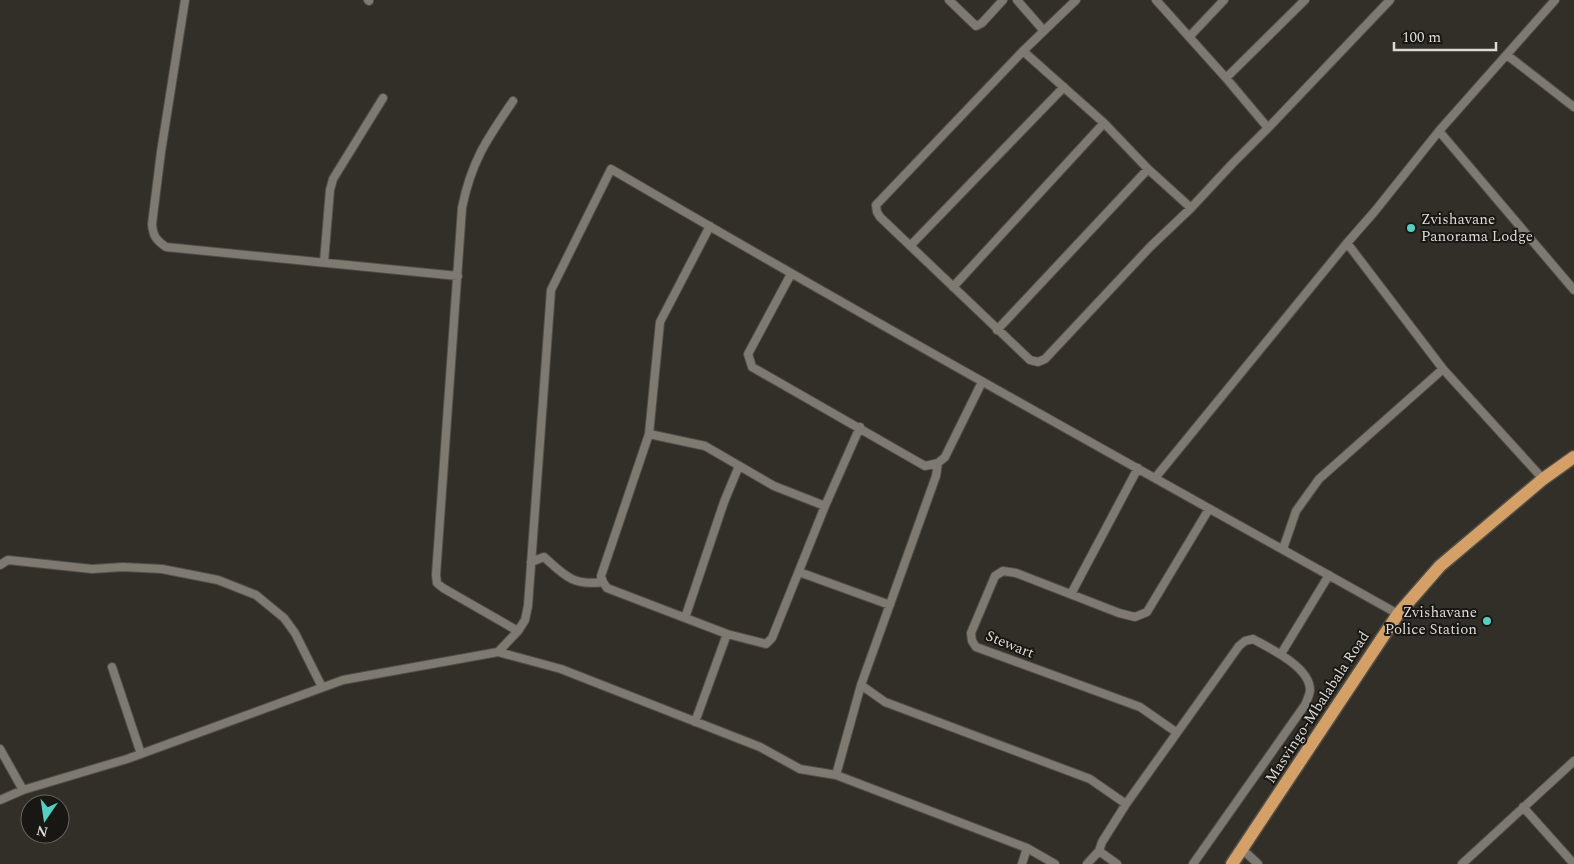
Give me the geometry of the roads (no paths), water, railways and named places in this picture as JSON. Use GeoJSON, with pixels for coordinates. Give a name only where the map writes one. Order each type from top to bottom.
{"type":"FeatureCollection","features":[{"type":"Feature","properties":{"kind":"highway","name":"Masvingo-Mbalabala Road"},"geometry":{"type":"LineString","coordinates":[[1232,864],[1398,614],[1440,566],[1543,479],[1574,457]]}},
{"type":"Feature","properties":{"kind":"street"},"geometry":{"type":"LineString","coordinates":[[185,0],[161,152],[152,224],[156,240],[166,247],[458,276]]}},
{"type":"Feature","properties":{"kind":"street"},"geometry":{"type":"LineString","coordinates":[[949,0],[976,26],[982,23],[1003,0]]}},
{"type":"Feature","properties":{"kind":"street"},"geometry":{"type":"LineString","coordinates":[[1017,0],[1044,31]]}},
{"type":"Feature","properties":{"kind":"street"},"geometry":{"type":"LineString","coordinates":[[1076,0],[1023,50],[876,205],[880,217],[997,330],[1030,360],[1038,362],[1044,359],[1151,246],[1191,208],[1390,0]]}},
{"type":"Feature","properties":{"kind":"street"},"geometry":{"type":"LineString","coordinates":[[1156,0],[1268,128]]}},
{"type":"Feature","properties":{"kind":"street"},"geometry":{"type":"LineString","coordinates":[[1189,37],[1224,0]]}},
{"type":"Feature","properties":{"kind":"street"},"geometry":{"type":"LineString","coordinates":[[1226,78],[1305,0]]}},
{"type":"Feature","properties":{"kind":"street"},"geometry":{"type":"LineString","coordinates":[[1155,478],[1439,131],[1555,0]]}},
{"type":"Feature","properties":{"kind":"street"},"geometry":{"type":"LineString","coordinates":[[1023,50],[1104,123],[1148,169],[1191,208]]}},
{"type":"Feature","properties":{"kind":"street"},"geometry":{"type":"LineString","coordinates":[[1507,55],[1574,107]]}},
{"type":"Feature","properties":{"kind":"street"},"geometry":{"type":"LineString","coordinates":[[910,246],[1064,87]]}},
{"type":"Feature","properties":{"kind":"street"},"geometry":{"type":"LineString","coordinates":[[324,262],[330,190],[333,179],[338,168],[383,98]]}},
{"type":"Feature","properties":{"kind":"street"},"geometry":{"type":"LineString","coordinates":[[513,101],[478,154],[466,187],[462,208],[436,575],[437,583],[443,588],[518,631]]}},
{"type":"Feature","properties":{"kind":"street"},"geometry":{"type":"LineString","coordinates":[[953,287],[1104,123]]}},
{"type":"Feature","properties":{"kind":"street"},"geometry":{"type":"LineString","coordinates":[[1439,131],[1574,290]]}},
{"type":"Feature","properties":{"kind":"street"},"geometry":{"type":"LineString","coordinates":[[498,652],[518,631],[525,620],[528,606],[551,290],[611,169],[982,382],[1398,614]]}},
{"type":"Feature","properties":{"kind":"street"},"geometry":{"type":"LineString","coordinates":[[997,330],[1148,169]]}},
{"type":"Feature","properties":{"kind":"street"},"geometry":{"type":"LineString","coordinates":[[710,226],[660,322],[649,434],[601,576],[602,582],[607,588],[684,618],[727,634],[766,644],[772,638],[825,506],[860,428]]}},
{"type":"Feature","properties":{"kind":"street"},"geometry":{"type":"LineString","coordinates":[[1347,243],[1443,369],[1543,479]]}},
{"type":"Feature","properties":{"kind":"street"},"geometry":{"type":"LineString","coordinates":[[791,274],[748,354],[752,368],[925,466],[938,463],[945,457],[982,382]]}},
{"type":"Feature","properties":{"kind":"street"},"geometry":{"type":"LineString","coordinates":[[1283,549],[1296,511],[1319,479],[1443,369]]}},
{"type":"Feature","properties":{"kind":"street"},"geometry":{"type":"LineString","coordinates":[[649,434],[704,446],[774,486],[825,506]]}},
{"type":"Feature","properties":{"kind":"street"},"geometry":{"type":"LineString","coordinates":[[836,775],[861,685],[936,476],[938,463]]}},
{"type":"Feature","properties":{"kind":"street"},"geometry":{"type":"LineString","coordinates":[[684,618],[724,502],[739,466]]}},
{"type":"Feature","properties":{"kind":"street"},"geometry":{"type":"LineString","coordinates":[[1138,468],[1071,594],[1119,613],[1135,617],[1148,612],[1209,509]]}},
{"type":"Feature","properties":{"kind":"street"},"geometry":{"type":"LineString","coordinates":[[530,562],[544,557],[565,577],[587,584],[602,582]]}},
{"type":"Feature","properties":{"kind":"street"},"geometry":{"type":"LineString","coordinates":[[0,565],[8,560],[92,569],[123,567],[162,569],[218,580],[256,595],[284,618],[295,633],[322,687]]}},
{"type":"Feature","properties":{"kind":"street","name":"Stewart"},"geometry":{"type":"LineString","coordinates":[[1071,594],[1016,573],[1003,571],[995,576],[971,633],[972,641],[976,647],[1140,708],[1176,732]]}},
{"type":"Feature","properties":{"kind":"street"},"geometry":{"type":"LineString","coordinates":[[799,572],[890,605]]}},
{"type":"Feature","properties":{"kind":"street"},"geometry":{"type":"LineString","coordinates":[[1281,654],[1329,574]]}},
{"type":"Feature","properties":{"kind":"street"},"geometry":{"type":"LineString","coordinates":[[695,722],[727,634]]}},
{"type":"Feature","properties":{"kind":"street"},"geometry":{"type":"LineString","coordinates":[[1086,864],[1099,851],[1102,842],[1126,804],[1239,646],[1245,641],[1254,639],[1281,654],[1307,676],[1310,691],[1305,705],[1192,864]]}},
{"type":"Feature","properties":{"kind":"street"},"geometry":{"type":"LineString","coordinates":[[0,800],[23,790],[141,754],[343,680],[498,652],[561,669],[760,747],[800,769],[836,775],[1027,848],[1055,864]]}},
{"type":"Feature","properties":{"kind":"street"},"geometry":{"type":"LineString","coordinates":[[112,667],[141,754]]}},
{"type":"Feature","properties":{"kind":"street"},"geometry":{"type":"LineString","coordinates":[[861,685],[885,702],[1090,778],[1126,804]]}},
{"type":"Feature","properties":{"kind":"street"},"geometry":{"type":"LineString","coordinates":[[0,749],[23,790]]}},
{"type":"Feature","properties":{"kind":"street"},"geometry":{"type":"LineString","coordinates":[[1462,864],[1574,761]]}},
{"type":"Feature","properties":{"kind":"street"},"geometry":{"type":"LineString","coordinates":[[1523,807],[1574,864]]}},
{"type":"Feature","properties":{"kind":"street"},"geometry":{"type":"LineString","coordinates":[[1022,864],[1027,848]]}},
{"type":"Feature","properties":{"kind":"street"},"geometry":{"type":"LineString","coordinates":[[1242,849],[1258,864]]}},
{"type":"Feature","properties":{"kind":"street"},"geometry":{"type":"LineString","coordinates":[[1099,851],[1118,864]]}},
{"type":"Feature","properties":{"kind":"place","name":"Zvishavane Panorama Lodge"},"geometry":{"type":"Point","coordinates":[1411,228]}},
{"type":"Feature","properties":{"kind":"place","name":"Zvishavane Police Station"},"geometry":{"type":"Point","coordinates":[1487,621]}}]}
